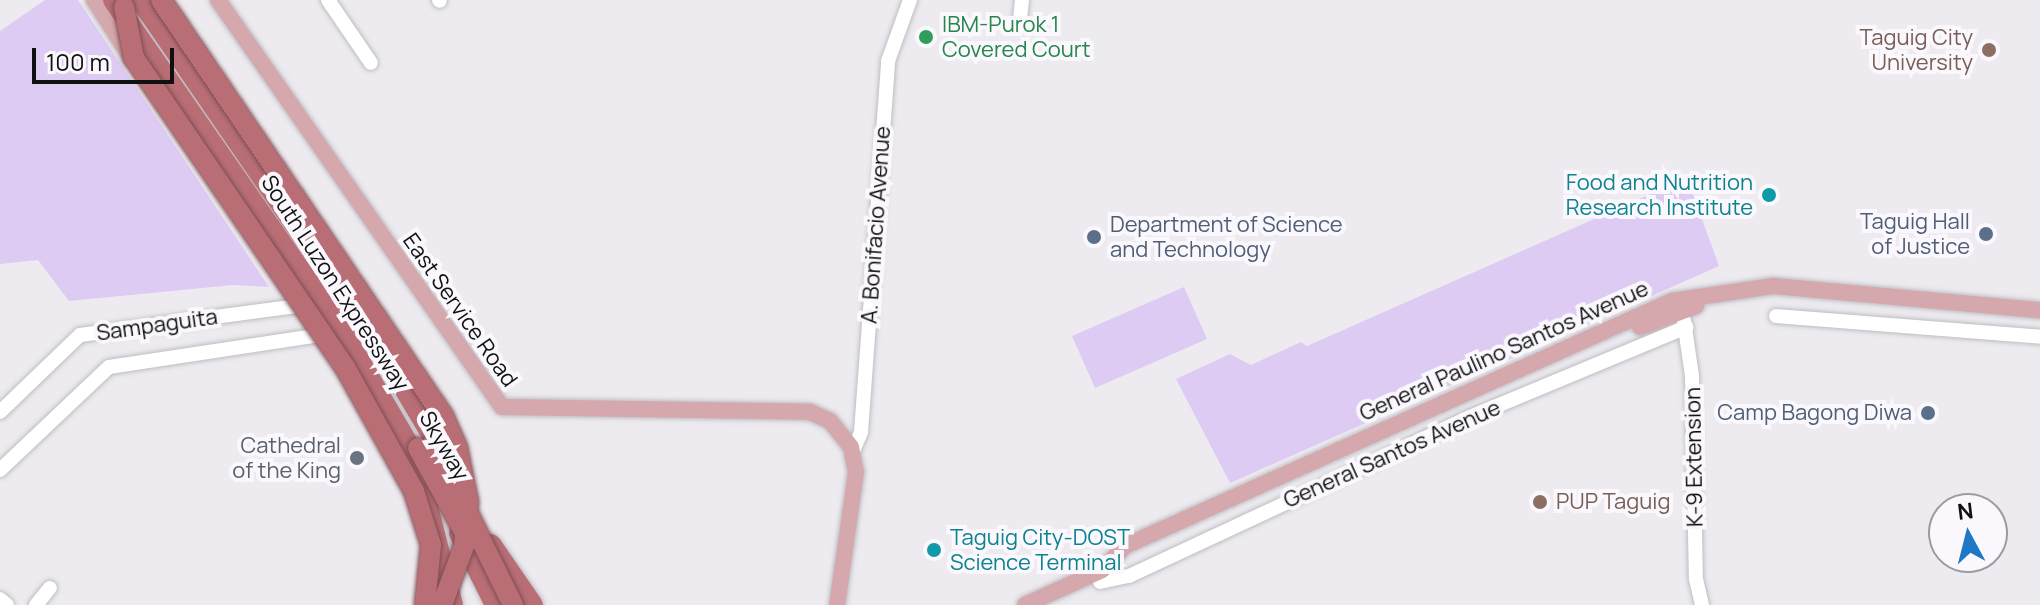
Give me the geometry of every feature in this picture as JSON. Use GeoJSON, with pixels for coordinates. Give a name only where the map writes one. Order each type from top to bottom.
{"type":"FeatureCollection","features":[{"type":"Feature","properties":{"kind":"highway"},"geometry":{"type":"LineString","coordinates":[[161,0],[443,416],[457,448],[468,513],[464,546],[442,605]]}},
{"type":"Feature","properties":{"kind":"highway"},"geometry":{"type":"LineString","coordinates":[[126,1],[134,58],[345,367],[414,491],[431,545],[427,605]]}},
{"type":"Feature","properties":{"kind":"highway","name":"South Luzon Expressway"},"geometry":{"type":"LineString","coordinates":[[126,1],[342,330],[414,451],[498,605]]}},
{"type":"Feature","properties":{"kind":"highway","name":"South Luzon Expressway"},"geometry":{"type":"LineString","coordinates":[[126,1],[382,352],[491,544],[520,605]]}},
{"type":"Feature","properties":{"kind":"highway","name":"Skyway"},"geometry":{"type":"LineString","coordinates":[[126,1],[367,362],[498,605]]}},
{"type":"Feature","properties":{"kind":"highway","name":"Skyway"},"geometry":{"type":"LineString","coordinates":[[126,1],[379,354],[433,443],[513,605]]}},
{"type":"Feature","properties":{"kind":"highway"},"geometry":{"type":"LineString","coordinates":[[414,451],[453,605]]}},
{"type":"Feature","properties":{"kind":"highway"},"geometry":{"type":"LineString","coordinates":[[491,544],[533,605]]}},
{"type":"Feature","properties":{"kind":"main road"},"geometry":{"type":"LineString","coordinates":[[94,0],[293,301],[414,505],[427,547],[427,605]]}},
{"type":"Feature","properties":{"kind":"main road","name":"East Service Road"},"geometry":{"type":"LineString","coordinates":[[218,0],[502,407],[810,412],[830,421],[853,451]]}},
{"type":"Feature","properties":{"kind":"main road","name":"General Paulino Santos Avenue"},"geometry":{"type":"LineString","coordinates":[[1025,605],[1102,570],[1125,546],[1672,301],[1774,286],[2040,310]]}},
{"type":"Feature","properties":{"kind":"main road","name":"General Paulino Santos Avenue"},"geometry":{"type":"LineString","coordinates":[[1051,605],[1100,582],[1130,555],[1682,309],[1787,296],[2040,321]]}},
{"type":"Feature","properties":{"kind":"main road"},"geometry":{"type":"LineString","coordinates":[[837,605],[856,481],[853,451]]}},
{"type":"Feature","properties":{"kind":"main road"},"geometry":{"type":"LineString","coordinates":[[844,563],[851,605]]}},
{"type":"Feature","properties":{"kind":"street"},"geometry":{"type":"LineString","coordinates":[[328,0],[371,63]]}},
{"type":"Feature","properties":{"kind":"street","name":"A. Bonifacio Avenue"},"geometry":{"type":"LineString","coordinates":[[853,451],[861,432],[888,61],[910,0]]}},
{"type":"Feature","properties":{"kind":"street"},"geometry":{"type":"LineString","coordinates":[[1020,19],[1022,0]]}},
{"type":"Feature","properties":{"kind":"street","name":"Sampaguita"},"geometry":{"type":"LineString","coordinates":[[0,412],[80,335],[293,301]]}},
{"type":"Feature","properties":{"kind":"street","name":"K-9 Extension"},"geometry":{"type":"LineString","coordinates":[[1682,309],[1686,327],[1696,579],[1702,605]]}},
{"type":"Feature","properties":{"kind":"street"},"geometry":{"type":"LineString","coordinates":[[1776,316],[2040,337]]}},
{"type":"Feature","properties":{"kind":"street","name":"General Santos Avenue"},"geometry":{"type":"LineString","coordinates":[[1100,582],[1129,576],[1576,373],[1686,327]]}},
{"type":"Feature","properties":{"kind":"street"},"geometry":{"type":"LineString","coordinates":[[0,470],[109,367],[315,336]]}},
{"type":"Feature","properties":{"kind":"street"},"geometry":{"type":"LineString","coordinates":[[1569,357],[1576,373]]}},
{"type":"Feature","properties":{"kind":"street"},"geometry":{"type":"LineString","coordinates":[[36,605],[50,588]]}},
{"type":"Feature","properties":{"kind":"street"},"geometry":{"type":"LineString","coordinates":[[0,599],[7,605]]}},
{"type":"Feature","properties":{"kind":"shaded area"},"geometry":{"type":"Polygon","coordinates":[[[45,0],[78,0],[269,287],[233,285],[69,301],[38,260],[0,264],[0,31],[45,0]]]}},
{"type":"Feature","properties":{"kind":"shaded area"},"geometry":{"type":"Polygon","coordinates":[[[1687,178],[1719,266],[1230,483],[1176,379],[1230,354],[1251,365],[1301,342],[1307,346],[1687,178]]]}},
{"type":"Feature","properties":{"kind":"shaded area"},"geometry":{"type":"Polygon","coordinates":[[[1184,287],[1207,339],[1095,388],[1072,336],[1184,287]]]}},
{"type":"Feature","properties":{"kind":"place","name":"IBM-Purok 1 Covered Court"},"geometry":{"type":"Point","coordinates":[926,37]}},
{"type":"Feature","properties":{"kind":"place","name":"Taguig City University"},"geometry":{"type":"Point","coordinates":[1989,50]}},
{"type":"Feature","properties":{"kind":"place","name":"Food and Nutrition Research Institute"},"geometry":{"type":"Point","coordinates":[1769,195]}},
{"type":"Feature","properties":{"kind":"place","name":"Taguig Hall of Justice"},"geometry":{"type":"Point","coordinates":[1986,234]}},
{"type":"Feature","properties":{"kind":"place","name":"Department of Science and Technology"},"geometry":{"type":"Point","coordinates":[1094,237]}},
{"type":"Feature","properties":{"kind":"place","name":"Camp Bagong Diwa"},"geometry":{"type":"Point","coordinates":[1928,413]}},
{"type":"Feature","properties":{"kind":"place","name":"Cathedral of the King"},"geometry":{"type":"Point","coordinates":[357,458]}},
{"type":"Feature","properties":{"kind":"place","name":"PUP Taguig"},"geometry":{"type":"Point","coordinates":[1540,502]}},
{"type":"Feature","properties":{"kind":"place","name":"Taguig City-DOST Science Terminal"},"geometry":{"type":"Point","coordinates":[934,550]}}]}
